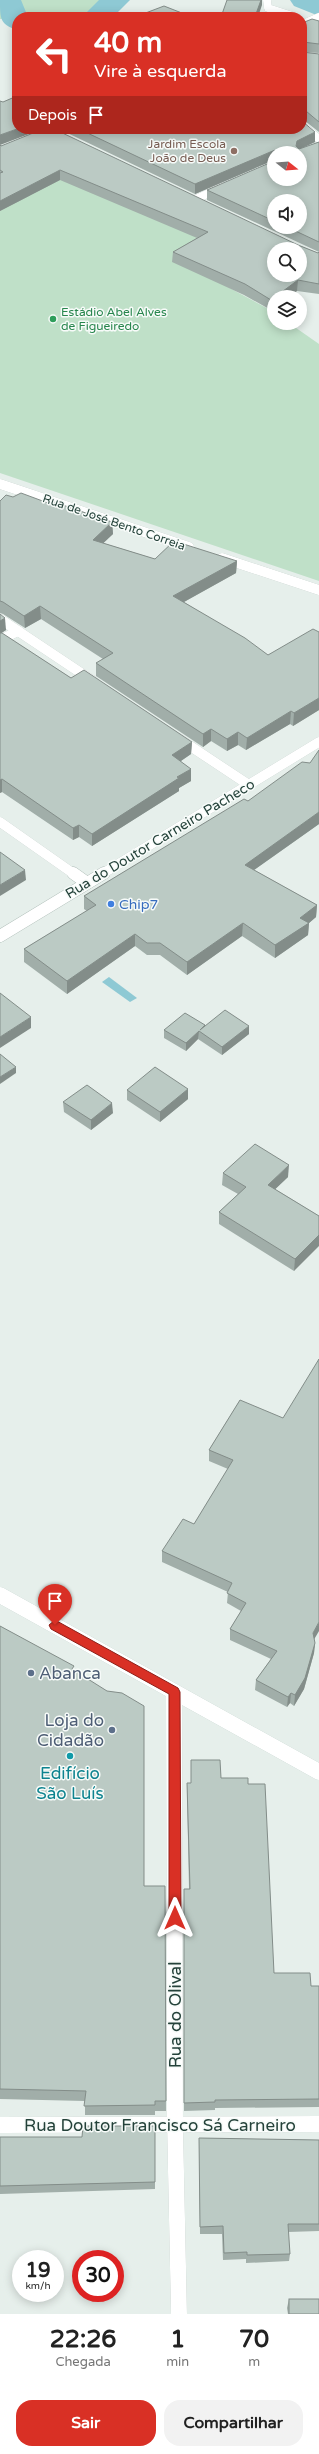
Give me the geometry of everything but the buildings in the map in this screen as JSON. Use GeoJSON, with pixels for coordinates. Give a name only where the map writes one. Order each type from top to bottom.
{"type":"FeatureCollection","features":[{"type":"Feature","properties":{"kind":"street"},"geometry":{"type":"LineString","coordinates":[[267,0],[266,10],[275,12]]}},
{"type":"Feature","properties":{"kind":"street"},"geometry":{"type":"LineString","coordinates":[[307,21],[319,17]]}},
{"type":"Feature","properties":{"kind":"street"},"geometry":{"type":"LineString","coordinates":[[307,23],[319,26]]}},
{"type":"Feature","properties":{"kind":"street"},"geometry":{"type":"LineString","coordinates":[[307,130],[319,139]]}},
{"type":"Feature","properties":{"kind":"street"},"geometry":{"type":"LineString","coordinates":[[194,200],[230,184]]}},
{"type":"Feature","properties":{"kind":"street","name":"Rua de José Bento Correia"},"geometry":{"type":"LineString","coordinates":[[0,484],[200,550]]}},
{"type":"Feature","properties":{"kind":"street"},"geometry":{"type":"LineString","coordinates":[[215,555],[319,590]]}},
{"type":"Feature","properties":{"kind":"street"},"geometry":{"type":"LineString","coordinates":[[0,619],[103,687]]}},
{"type":"Feature","properties":{"kind":"street"},"geometry":{"type":"LineString","coordinates":[[0,640],[18,631]]}},
{"type":"Feature","properties":{"kind":"street"},"geometry":{"type":"LineString","coordinates":[[168,731],[249,785]]}},
{"type":"Feature","properties":{"kind":"street","name":"Rua do Doutor Carneiro Pacheco"},"geometry":{"type":"LineString","coordinates":[[0,936],[319,742]]}},
{"type":"Feature","properties":{"kind":"street"},"geometry":{"type":"LineString","coordinates":[[0,822],[87,883]]}},
{"type":"Feature","properties":{"kind":"street"},"geometry":{"type":"LineString","coordinates":[[0,1595],[319,1772]]}},
{"type":"Feature","properties":{"kind":"street","name":"Rua do Olival"},"geometry":{"type":"LineString","coordinates":[[174,1692],[175,2124],[179,2314]]}},
{"type":"Feature","properties":{"kind":"street","name":"Rua Doutor Francisco Sá Carneiro"},"geometry":{"type":"LineString","coordinates":[[0,2125],[319,2124]]}},
{"type":"Feature","properties":{"kind":"green space"},"geometry":{"type":"Polygon","coordinates":[[[0,0],[106,0],[97,12],[12,12],[12,19],[0,19],[0,0]]]}},
{"type":"Feature","properties":{"kind":"green space"},"geometry":{"type":"Polygon","coordinates":[[[0,162],[236,228],[224,285],[267,308],[267,330],[299,330],[319,344],[319,581],[0,473],[0,162]]]}},
{"type":"Feature","properties":{"kind":"water"},"geometry":{"type":"Polygon","coordinates":[[[109,977],[137,998],[130,1002],[102,982],[109,977]]]}},
{"type":"Feature","properties":{"kind":"waterway"},"geometry":{"type":"LineString","coordinates":[[7,0],[12,16]]}},
{"type":"Feature","properties":{"kind":"waterway"},"geometry":{"type":"LineString","coordinates":[[102,12],[116,0]]}},
{"type":"Feature","properties":{"kind":"waterway"},"geometry":{"type":"LineString","coordinates":[[304,0],[319,8]]}},
{"type":"Feature","properties":{"kind":"place","name":"Jardim Escola João de Deus"},"geometry":{"type":"Point","coordinates":[234,151]}},
{"type":"Feature","properties":{"kind":"place","name":"Estádio Abel Alves de Figueiredo"},"geometry":{"type":"Point","coordinates":[53,319]}},
{"type":"Feature","properties":{"kind":"place","name":"Chip7"},"geometry":{"type":"Point","coordinates":[111,904]}},
{"type":"Feature","properties":{"kind":"place","name":"Abanca"},"geometry":{"type":"Point","coordinates":[31,1673]}},
{"type":"Feature","properties":{"kind":"place","name":"Loja do Cidadão"},"geometry":{"type":"Point","coordinates":[112,1730]}},
{"type":"Feature","properties":{"kind":"place","name":"Edifício São Luís"},"geometry":{"type":"Point","coordinates":[70,1756]}},
{"type":"Feature","properties":{"kind":"route"},"geometry":{"type":"LineString","coordinates":[[55,1625],[174,1692],[175,1918]]}}]}
